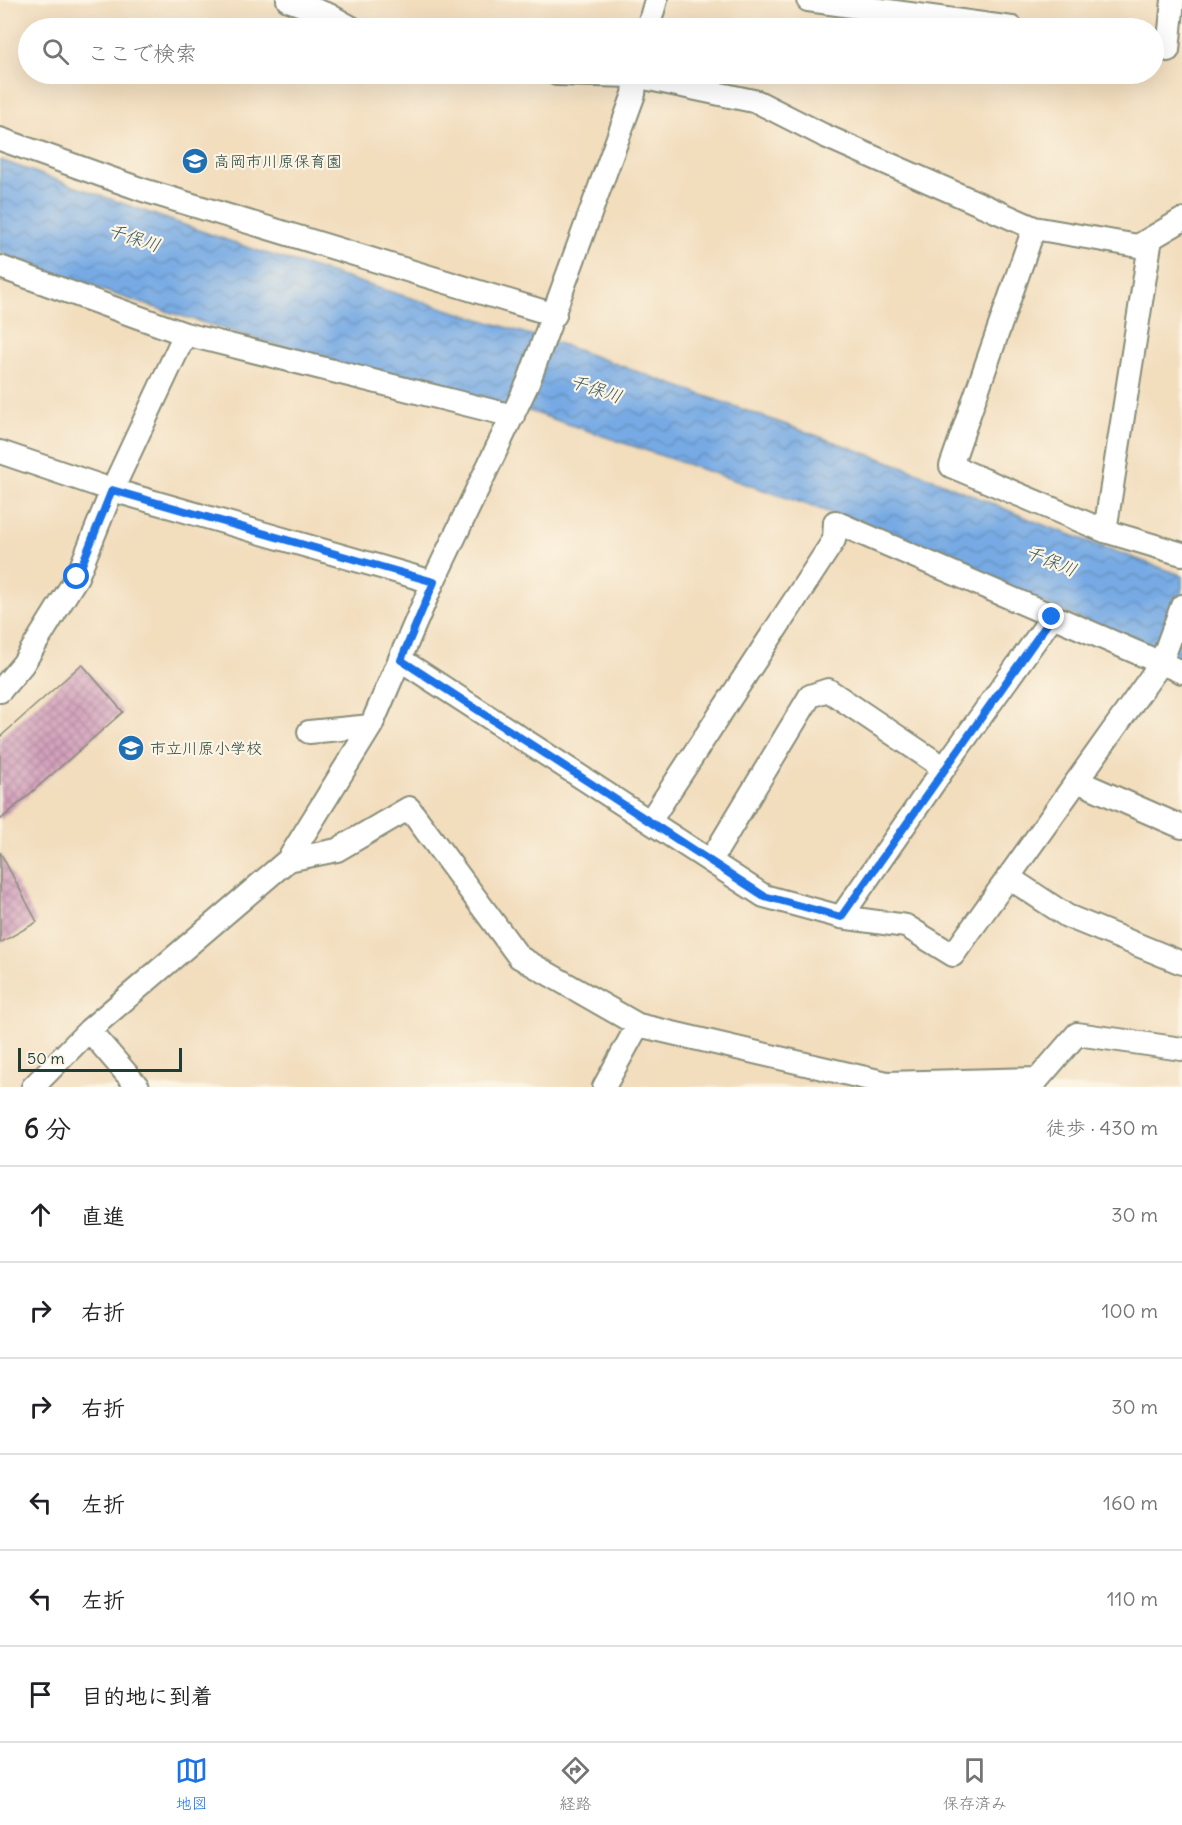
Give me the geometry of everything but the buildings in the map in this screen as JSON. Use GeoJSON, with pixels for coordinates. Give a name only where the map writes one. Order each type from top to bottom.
{"type":"FeatureCollection","features":[{"type":"Feature","properties":{"kind":"street"},"geometry":{"type":"LineString","coordinates":[[288,0],[334,18]]}},
{"type":"Feature","properties":{"kind":"street"},"geometry":{"type":"LineString","coordinates":[[651,18],[656,0]]}},
{"type":"Feature","properties":{"kind":"street"},"geometry":{"type":"LineString","coordinates":[[808,0],[919,8],[966,18]]}},
{"type":"Feature","properties":{"kind":"street"},"geometry":{"type":"LineString","coordinates":[[1168,50],[1173,0]]}},
{"type":"Feature","properties":{"kind":"street"},"geometry":{"type":"LineString","coordinates":[[33,1087],[89,1030],[288,860],[371,726],[434,582],[513,416],[553,320],[634,94],[635,84]]}},
{"type":"Feature","properties":{"kind":"street"},"geometry":{"type":"LineString","coordinates":[[677,84],[759,102],[823,135],[1034,228],[1138,246],[1182,220]]}},
{"type":"Feature","properties":{"kind":"street"},"geometry":{"type":"LineString","coordinates":[[0,139],[143,190],[553,320]]}},
{"type":"Feature","properties":{"kind":"street"},"geometry":{"type":"LineString","coordinates":[[1034,228],[951,466],[1105,531],[1182,554]]}},
{"type":"Feature","properties":{"kind":"street"},"geometry":{"type":"LineString","coordinates":[[1105,531],[1151,238]]}},
{"type":"Feature","properties":{"kind":"street"},"geometry":{"type":"LineString","coordinates":[[0,267],[185,334],[513,416]]}},
{"type":"Feature","properties":{"kind":"street"},"geometry":{"type":"LineString","coordinates":[[0,691],[22,664],[77,577],[112,490],[185,334]]}},
{"type":"Feature","properties":{"kind":"street"},"geometry":{"type":"LineString","coordinates":[[0,452],[112,490],[434,582]]}},
{"type":"Feature","properties":{"kind":"street"},"geometry":{"type":"LineString","coordinates":[[650,820],[834,540],[835,522],[1052,617],[1162,659],[1182,672]]}},
{"type":"Feature","properties":{"kind":"street"},"geometry":{"type":"LineString","coordinates":[[401,660],[764,896],[841,917],[906,926],[953,955],[1162,659],[1182,606]]}},
{"type":"Feature","properties":{"kind":"street"},"geometry":{"type":"LineString","coordinates":[[841,917],[1052,617]]}},
{"type":"Feature","properties":{"kind":"street"},"geometry":{"type":"LineString","coordinates":[[711,860],[810,696],[828,690],[944,768]]}},
{"type":"Feature","properties":{"kind":"street"},"geometry":{"type":"LineString","coordinates":[[309,732],[371,726]]}},
{"type":"Feature","properties":{"kind":"street"},"geometry":{"type":"LineString","coordinates":[[1077,781],[1182,826]]}},
{"type":"Feature","properties":{"kind":"street"},"geometry":{"type":"LineString","coordinates":[[288,860],[337,850],[409,808],[519,957],[638,1025],[886,1085],[1038,1079],[1077,1034],[1182,1048]]}},
{"type":"Feature","properties":{"kind":"street"},"geometry":{"type":"LineString","coordinates":[[1008,878],[1067,916],[1182,963]]}},
{"type":"Feature","properties":{"kind":"street"},"geometry":{"type":"LineString","coordinates":[[604,1087],[638,1025]]}},
{"type":"Feature","properties":{"kind":"street"},"geometry":{"type":"LineString","coordinates":[[89,1030],[138,1087]]}},
{"type":"Feature","properties":{"kind":"water","name":"千保川"},"geometry":{"type":"Polygon","coordinates":[[[0,160],[252,249],[560,344],[907,468],[1046,526],[1178,574],[1182,576],[1182,662],[829,512],[529,411],[420,386],[233,332],[116,295],[0,253],[0,160]]]}},
{"type":"Feature","properties":{"kind":"place","name":"高岡市川原保育園"},"geometry":{"type":"Point","coordinates":[195,161]}},
{"type":"Feature","properties":{"kind":"place","name":"市立川原小学校"},"geometry":{"type":"Point","coordinates":[131,748]}},
{"type":"Feature","properties":{"kind":"route"},"geometry":{"type":"LineString","coordinates":[[77,577],[112,490],[434,582],[401,660],[764,896],[841,917],[1052,617]]}}]}
